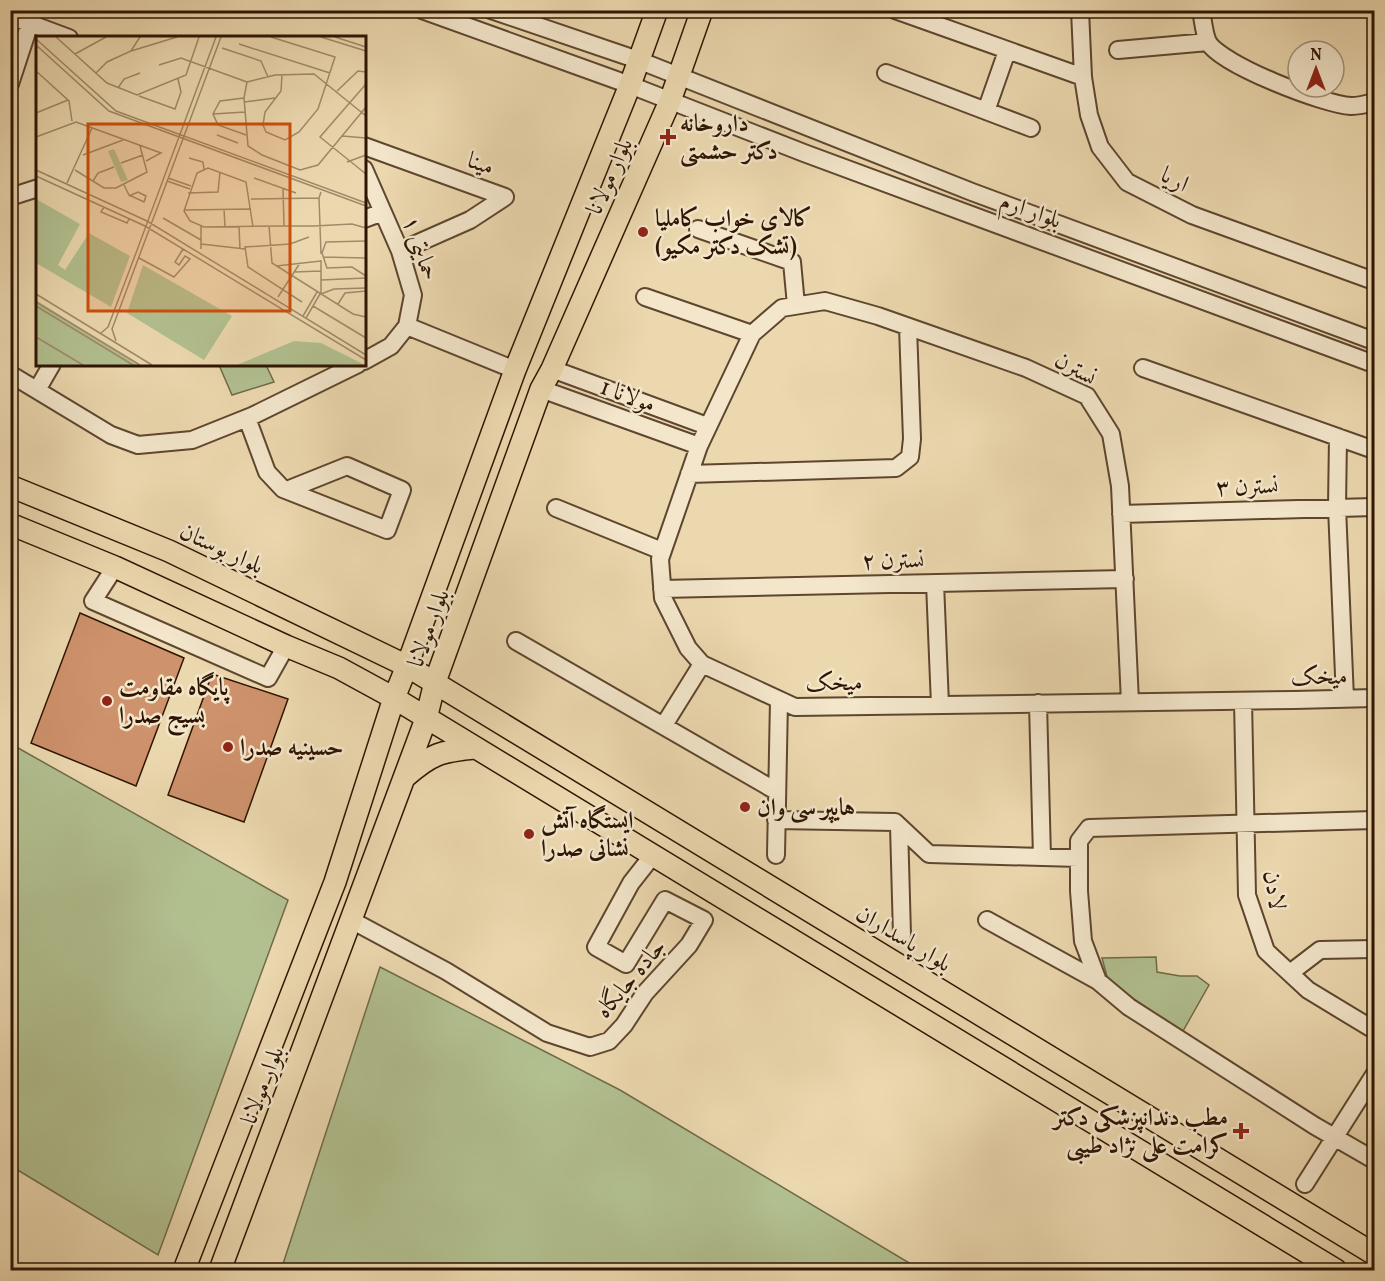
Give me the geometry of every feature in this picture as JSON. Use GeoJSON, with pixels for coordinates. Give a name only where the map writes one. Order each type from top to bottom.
{"type":"FeatureCollection","features":[{"type":"Feature","properties":{"kind":"main road","name":"بلوار مولانا"},"geometry":{"type":"LineString","coordinates":[[184,1270],[335,882],[394,698],[515,370],[630,85],[657,10]]}},
{"type":"Feature","properties":{"kind":"main road","name":"بلوار مولانا"},"geometry":{"type":"LineString","coordinates":[[220,1270],[426,718],[435,682],[542,389],[670,101],[702,10]]}},
{"type":"Feature","properties":{"kind":"main road","name":"بلوار بوستان"},"geometry":{"type":"LineString","coordinates":[[10,486],[169,551],[407,666]]}},
{"type":"Feature","properties":{"kind":"main road"},"geometry":{"type":"LineString","coordinates":[[10,524],[115,567],[339,668],[394,698],[1336,1270]]}},
{"type":"Feature","properties":{"kind":"main road","name":"بلوار پاسداران"},"geometry":{"type":"LineString","coordinates":[[407,666],[1374,1254]]}},
{"type":"Feature","properties":{"kind":"main road"},"geometry":{"type":"LineString","coordinates":[[404,777],[425,759],[441,753],[476,748]]}},
{"type":"Feature","properties":{"kind":"main road"},"geometry":{"type":"LineString","coordinates":[[1013,1074],[1032,1045]]}},
{"type":"Feature","properties":{"kind":"street","name":"بلوار ارم"},"geometry":{"type":"LineString","coordinates":[[422,10],[630,85],[1374,364]]}},
{"type":"Feature","properties":{"kind":"street","name":"بلوار ارم"},"geometry":{"type":"LineString","coordinates":[[491,10],[638,60],[972,192],[1374,341]]}},
{"type":"Feature","properties":{"kind":"street"},"geometry":{"type":"LineString","coordinates":[[895,10],[1083,77]]}},
{"type":"Feature","properties":{"kind":"street","name":"اریا"},"geometry":{"type":"LineString","coordinates":[[1080,10],[1083,77],[1089,115],[1100,147],[1127,182],[1192,214],[1374,281]]}},
{"type":"Feature","properties":{"kind":"street"},"geometry":{"type":"LineString","coordinates":[[1201,10],[1208,42],[1222,57],[1323,100],[1352,106],[1374,102]]}},
{"type":"Feature","properties":{"kind":"street"},"geometry":{"type":"LineString","coordinates":[[10,16],[64,36]]}},
{"type":"Feature","properties":{"kind":"street"},"geometry":{"type":"LineString","coordinates":[[10,84],[30,23]]}},
{"type":"Feature","properties":{"kind":"street"},"geometry":{"type":"LineString","coordinates":[[1118,50],[1208,42]]}},
{"type":"Feature","properties":{"kind":"street"},"geometry":{"type":"LineString","coordinates":[[986,111],[1007,51]]}},
{"type":"Feature","properties":{"kind":"street"},"geometry":{"type":"LineString","coordinates":[[886,73],[1031,128]]}},
{"type":"Feature","properties":{"kind":"street","name":"مینا"},"geometry":{"type":"LineString","coordinates":[[366,147],[505,197],[470,220],[400,251]]}},
{"type":"Feature","properties":{"kind":"street","name":"حمایتی ۱"},"geometry":{"type":"LineString","coordinates":[[366,174],[400,251],[413,296],[407,326]]}},
{"type":"Feature","properties":{"kind":"street"},"geometry":{"type":"LineString","coordinates":[[10,197],[36,189]]}},
{"type":"Feature","properties":{"kind":"street"},"geometry":{"type":"LineString","coordinates":[[366,218],[383,212]]}},
{"type":"Feature","properties":{"kind":"street"},"geometry":{"type":"LineString","coordinates":[[698,229],[792,262],[789,307]]}},
{"type":"Feature","properties":{"kind":"street"},"geometry":{"type":"LineString","coordinates":[[645,297],[752,334]]}},
{"type":"Feature","properties":{"kind":"street","name":"نسترن"},"geometry":{"type":"LineString","coordinates":[[789,307],[825,301],[1026,368],[1087,396],[1111,434],[1120,486],[1130,702]]}},
{"type":"Feature","properties":{"kind":"street","name":"میخک"},"geometry":{"type":"LineString","coordinates":[[789,307],[752,334],[707,426],[660,559],[663,598],[688,648],[702,664],[795,707],[1374,698]]}},
{"type":"Feature","properties":{"kind":"street"},"geometry":{"type":"LineString","coordinates":[[366,360],[391,346],[407,326],[515,370]]}},
{"type":"Feature","properties":{"kind":"street"},"geometry":{"type":"LineString","coordinates":[[689,474],[896,468],[910,457],[912,440],[908,327]]}},
{"type":"Feature","properties":{"kind":"street"},"geometry":{"type":"LineString","coordinates":[[37,390],[51,366]]}},
{"type":"Feature","properties":{"kind":"street"},"geometry":{"type":"LineString","coordinates":[[10,374],[111,435],[138,445],[192,440],[250,417],[354,366]]}},
{"type":"Feature","properties":{"kind":"street"},"geometry":{"type":"LineString","coordinates":[[1143,368],[1374,450]]}},
{"type":"Feature","properties":{"kind":"street","name":"مولانا 1"},"geometry":{"type":"LineString","coordinates":[[552,369],[707,426]]}},
{"type":"Feature","properties":{"kind":"street","name":"مولانا 1"},"geometry":{"type":"LineString","coordinates":[[542,389],[699,446]]}},
{"type":"Feature","properties":{"kind":"street"},"geometry":{"type":"LineString","coordinates":[[250,417],[267,472],[287,490],[387,530],[402,490],[347,466],[287,490]]}},
{"type":"Feature","properties":{"kind":"street"},"geometry":{"type":"LineString","coordinates":[[1338,437],[1337,507],[1345,699]]}},
{"type":"Feature","properties":{"kind":"street","name":"نسترن ۳"},"geometry":{"type":"LineString","coordinates":[[1121,514],[1374,507]]}},
{"type":"Feature","properties":{"kind":"street"},"geometry":{"type":"LineString","coordinates":[[556,508],[662,551]]}},
{"type":"Feature","properties":{"kind":"street"},"geometry":{"type":"LineString","coordinates":[[115,567],[93,601],[267,678],[286,646]]}},
{"type":"Feature","properties":{"kind":"street","name":"نسترن ۲"},"geometry":{"type":"LineString","coordinates":[[663,589],[1125,579]]}},
{"type":"Feature","properties":{"kind":"street"},"geometry":{"type":"LineString","coordinates":[[935,583],[940,705]]}},
{"type":"Feature","properties":{"kind":"street"},"geometry":{"type":"LineString","coordinates":[[516,641],[776,791]]}},
{"type":"Feature","properties":{"kind":"street"},"geometry":{"type":"LineString","coordinates":[[664,725],[702,664]]}},
{"type":"Feature","properties":{"kind":"street"},"geometry":{"type":"LineString","coordinates":[[776,855],[779,700]]}},
{"type":"Feature","properties":{"kind":"street","name":"لادن"},"geometry":{"type":"LineString","coordinates":[[1243,701],[1247,895],[1266,951],[1308,990],[1374,1030]]}},
{"type":"Feature","properties":{"kind":"street"},"geometry":{"type":"LineString","coordinates":[[1038,703],[1042,857]]}},
{"type":"Feature","properties":{"kind":"street"},"geometry":{"type":"LineString","coordinates":[[776,820],[895,822],[929,854],[1079,858]]}},
{"type":"Feature","properties":{"kind":"street"},"geometry":{"type":"LineString","coordinates":[[1098,981],[1083,941],[1079,891],[1079,841],[1089,828],[1374,820]]}},
{"type":"Feature","properties":{"kind":"street"},"geometry":{"type":"LineString","coordinates":[[899,826],[902,935]]}},
{"type":"Feature","properties":{"kind":"street","name":"جاده جایگاه"},"geometry":{"type":"LineString","coordinates":[[351,920],[446,971],[547,1033],[590,1047],[609,1041],[624,1025],[645,993],[689,945],[704,920],[665,900],[626,964],[596,947],[631,883],[653,855]]}},
{"type":"Feature","properties":{"kind":"street"},"geometry":{"type":"LineString","coordinates":[[987,920],[1098,981],[1129,1007],[1374,1160]]}},
{"type":"Feature","properties":{"kind":"street"},"geometry":{"type":"LineString","coordinates":[[1290,973],[1320,950],[1374,949]]}},
{"type":"Feature","properties":{"kind":"street"},"geometry":{"type":"LineString","coordinates":[[1305,1184],[1374,1075]]}},
{"type":"Feature","properties":{"kind":"green space"},"geometry":{"type":"Polygon","coordinates":[[[219,366],[266,366],[274,382],[232,395],[219,366]]]}},
{"type":"Feature","properties":{"kind":"green space"},"geometry":{"type":"Polygon","coordinates":[[[11,744],[288,900],[158,1255],[11,1166],[11,744]]]}},
{"type":"Feature","properties":{"kind":"green space"},"geometry":{"type":"Polygon","coordinates":[[[1156,957],[1157,972],[1197,976],[1209,985],[1183,1031],[1156,1015],[1108,980],[1102,958],[1156,957]]]}},
{"type":"Feature","properties":{"kind":"green space"},"geometry":{"type":"Polygon","coordinates":[[[380,967],[620,1090],[921,1270],[281,1270],[380,967]]]}},
{"type":"Feature","properties":{"kind":"building","name":"پایگاه مقاومت بسیج صدرا"},"geometry":{"type":"Polygon","coordinates":[[[80,613],[184,658],[136,786],[31,743],[80,613]]]}},
{"type":"Feature","properties":{"kind":"building","name":"حسینیه صدرا"},"geometry":{"type":"Polygon","coordinates":[[[212,674],[288,699],[244,822],[168,795],[212,674]]]}},
{"type":"Feature","properties":{"kind":"place","name":"داروخانه دکتر حشمتی"},"geometry":{"type":"Point","coordinates":[668,137]}},
{"type":"Feature","properties":{"kind":"place","name":"کالای خواب کاملیا (تشک دکتر مکیو)"},"geometry":{"type":"Point","coordinates":[643,232]}},
{"type":"Feature","properties":{"kind":"place","name":"پایگاه مقاومت بسیج صدرا"},"geometry":{"type":"Point","coordinates":[107,701]}},
{"type":"Feature","properties":{"kind":"place","name":"حسینیه صدرا"},"geometry":{"type":"Point","coordinates":[228,747]}},
{"type":"Feature","properties":{"kind":"place","name":"هایپر سی وان"},"geometry":{"type":"Point","coordinates":[745,807]}},
{"type":"Feature","properties":{"kind":"place","name":"ایستگاه آتش نشانی صدرا"},"geometry":{"type":"Point","coordinates":[529,834]}},
{"type":"Feature","properties":{"kind":"place","name":"مطب دندانپزشکی دکتر کرامت علی نژاد طیبی"},"geometry":{"type":"Point","coordinates":[1241,1131]}}]}
